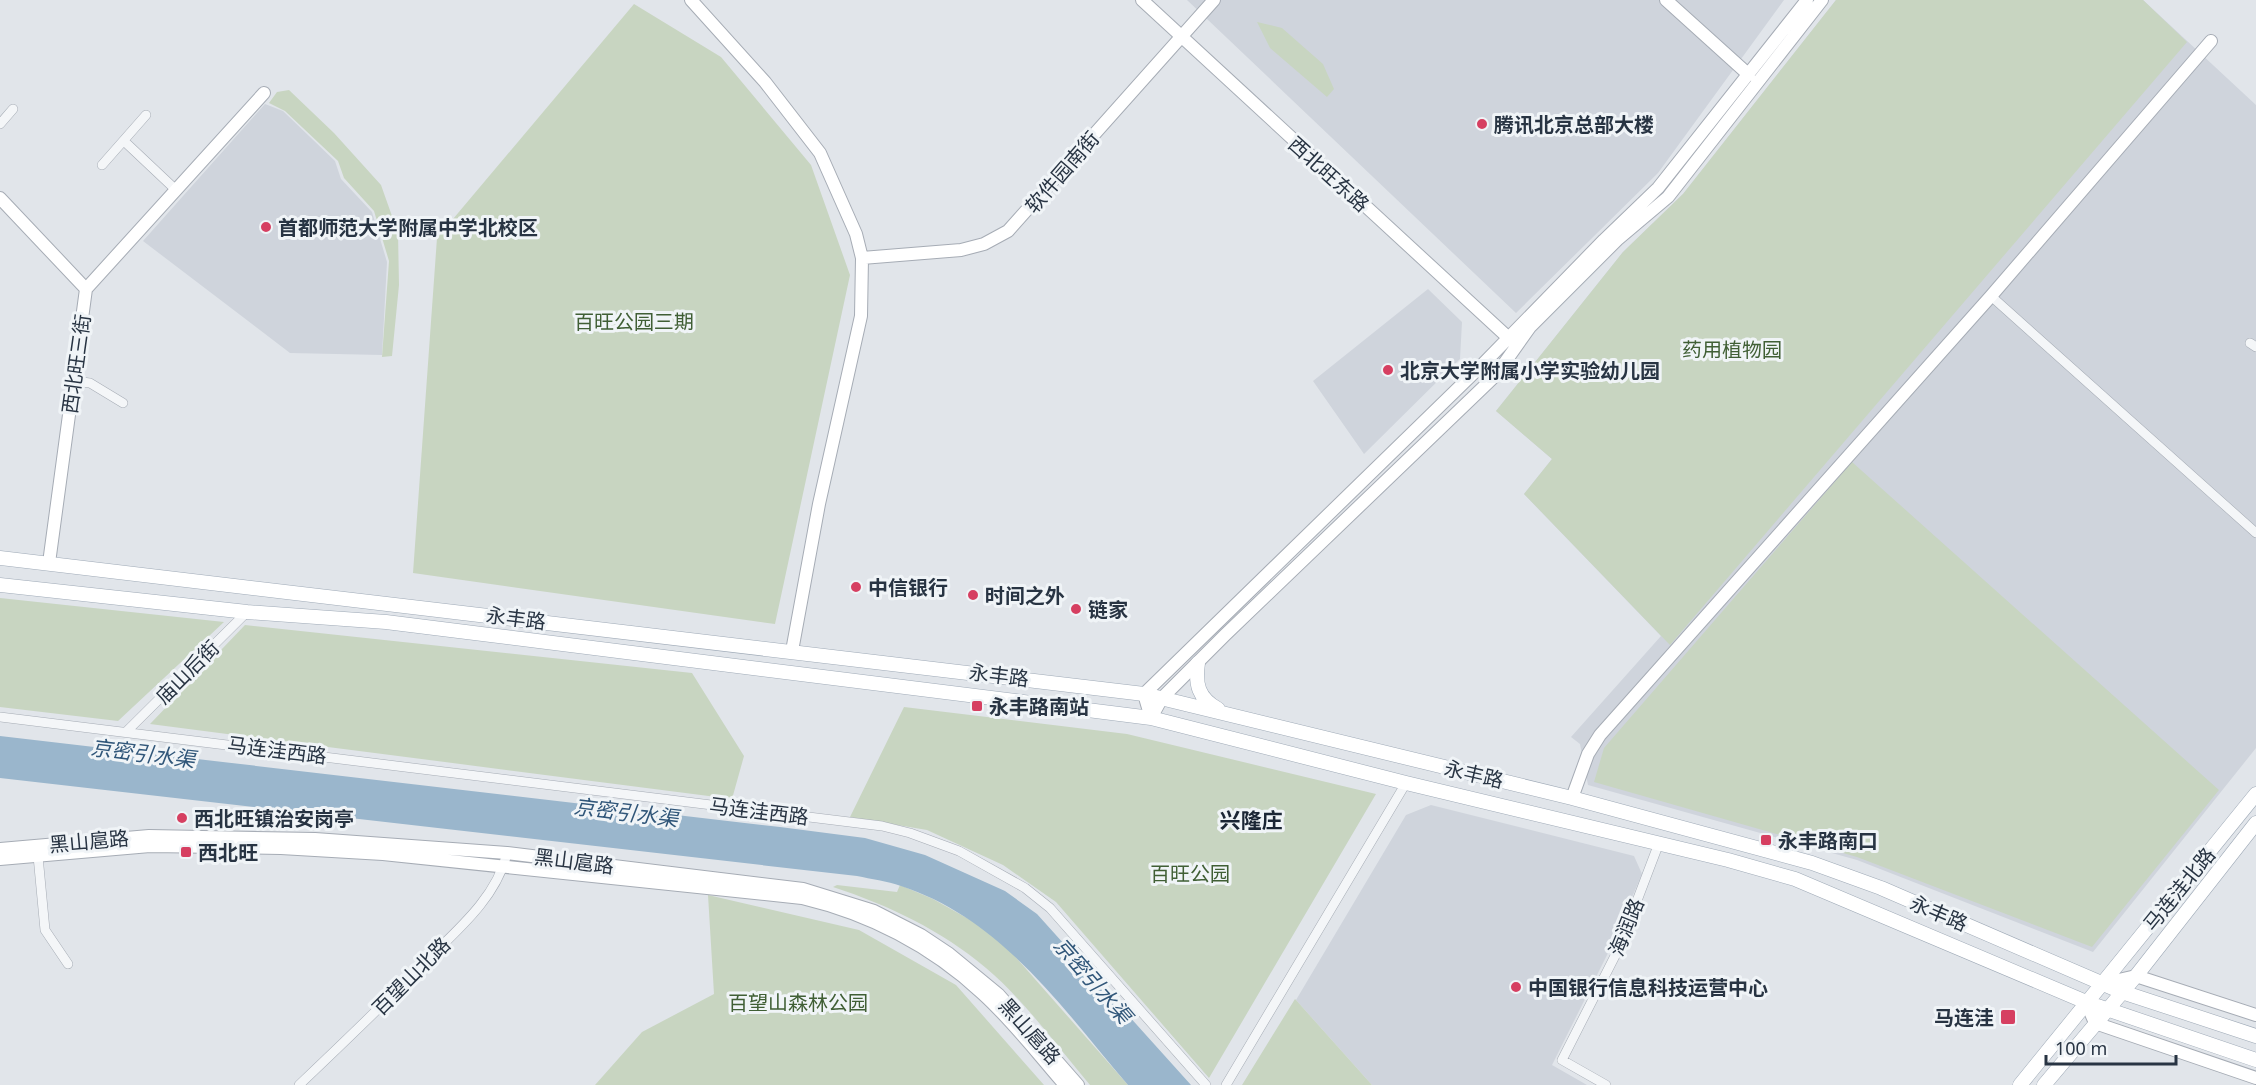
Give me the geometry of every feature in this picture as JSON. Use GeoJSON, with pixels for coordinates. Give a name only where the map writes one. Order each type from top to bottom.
{"type":"FeatureCollection","features":[{"type":"Feature","properties":{"kind":"main road","name":"永丰路"},"geometry":{"type":"LineString","coordinates":[[0,558],[422,606],[1144,694],[1572,798],[1762,848],[1848,875],[2122,992],[2256,1036]]}},
{"type":"Feature","properties":{"kind":"main road","name":"永丰路"},"geometry":{"type":"LineString","coordinates":[[0,585],[247,612],[390,623],[1151,718],[1406,783],[1728,860],[1813,886],[2106,1010],[2256,1060]]}},
{"type":"Feature","properties":{"kind":"main road"},"geometry":{"type":"LineString","coordinates":[[390,623],[394,613],[392,603]]}},
{"type":"Feature","properties":{"kind":"main road"},"geometry":{"type":"LineString","coordinates":[[417,627],[415,617],[422,606]]}},
{"type":"Feature","properties":{"kind":"main road"},"geometry":{"type":"LineString","coordinates":[[1198,663],[1196,681],[1200,694],[1227,715]]}},
{"type":"Feature","properties":{"kind":"main road","name":"马连洼北路"},"geometry":{"type":"LineString","coordinates":[[2086,1002],[2256,794]]}},
{"type":"Feature","properties":{"kind":"main road","name":"马连洼北路"},"geometry":{"type":"LineString","coordinates":[[2106,1010],[2136,976],[2256,823]]}},
{"type":"Feature","properties":{"kind":"main road"},"geometry":{"type":"LineString","coordinates":[[2020,1085],[2086,1002]]}},
{"type":"Feature","properties":{"kind":"main road"},"geometry":{"type":"LineString","coordinates":[[2044,1085],[2106,1010]]}},
{"type":"Feature","properties":{"kind":"street"},"geometry":{"type":"LineString","coordinates":[[691,0],[765,82],[820,153],[856,234],[862,258],[861,316],[819,504],[792,651]]}},
{"type":"Feature","properties":{"kind":"street","name":"西北旺东路"},"geometry":{"type":"LineString","coordinates":[[1142,0],[1518,347]]}},
{"type":"Feature","properties":{"kind":"street","name":"软件园南街"},"geometry":{"type":"LineString","coordinates":[[862,258],[961,250],[984,244],[1008,231],[1026,214],[1214,0]]}},
{"type":"Feature","properties":{"kind":"street"},"geometry":{"type":"LineString","coordinates":[[1666,0],[1749,75]]}},
{"type":"Feature","properties":{"kind":"street"},"geometry":{"type":"LineString","coordinates":[[1151,718],[1144,694],[1658,188],[1807,0]]}},
{"type":"Feature","properties":{"kind":"street"},"geometry":{"type":"LineString","coordinates":[[1151,718],[1162,698],[1496,375],[1530,327],[1601,256],[1668,197],[1822,0]]}},
{"type":"Feature","properties":{"kind":"street"},"geometry":{"type":"LineString","coordinates":[[1572,798],[1588,754],[1600,735],[1991,296],[2211,41]]}},
{"type":"Feature","properties":{"kind":"street"},"geometry":{"type":"LineString","coordinates":[[86,289],[264,93]]}},
{"type":"Feature","properties":{"kind":"street"},"geometry":{"type":"LineString","coordinates":[[0,124],[13,109]]}},
{"type":"Feature","properties":{"kind":"street"},"geometry":{"type":"LineString","coordinates":[[102,165],[146,115]]}},
{"type":"Feature","properties":{"kind":"street"},"geometry":{"type":"LineString","coordinates":[[124,141],[176,190]]}},
{"type":"Feature","properties":{"kind":"street","name":"西北旺三街"},"geometry":{"type":"LineString","coordinates":[[0,198],[86,289],[49,563]]}},
{"type":"Feature","properties":{"kind":"street"},"geometry":{"type":"LineString","coordinates":[[1991,296],[2256,533]]}},
{"type":"Feature","properties":{"kind":"street"},"geometry":{"type":"LineString","coordinates":[[74,381],[90,383],[123,404]]}},
{"type":"Feature","properties":{"kind":"street","name":"庙山后街"},"geometry":{"type":"LineString","coordinates":[[127,732],[247,612]]}},
{"type":"Feature","properties":{"kind":"street","name":"马连洼西路"},"geometry":{"type":"LineString","coordinates":[[0,717],[882,826],[933,840],[996,870],[1050,908],[1206,1085]]}},
{"type":"Feature","properties":{"kind":"street"},"geometry":{"type":"LineString","coordinates":[[1227,1085],[1406,783]]}},
{"type":"Feature","properties":{"kind":"street","name":"黑山扈路"},"geometry":{"type":"LineString","coordinates":[[0,849],[161,836],[315,838],[507,854],[784,885],[821,893],[874,911],[921,935],[974,973],[999,995],[1078,1085]]}},
{"type":"Feature","properties":{"kind":"street","name":"海润路"},"geometry":{"type":"LineString","coordinates":[[1606,1085],[1562,1060],[1619,948],[1659,843]]}},
{"type":"Feature","properties":{"kind":"street","name":"黑山扈路"},"geometry":{"type":"LineString","coordinates":[[0,859],[150,846],[281,848],[504,867],[789,896],[848,911],[915,943],[955,970],[989,1000],[1065,1085]]}},
{"type":"Feature","properties":{"kind":"street","name":"百望山北路"},"geometry":{"type":"LineString","coordinates":[[299,1085],[355,1033],[466,920],[483,901],[504,867],[507,854]]}},
{"type":"Feature","properties":{"kind":"street"},"geometry":{"type":"LineString","coordinates":[[38,856],[45,930],[68,964]]}},
{"type":"Feature","properties":{"kind":"street"},"geometry":{"type":"LineString","coordinates":[[2102,984],[2136,976],[2256,1015]]}},
{"type":"Feature","properties":{"kind":"street"},"geometry":{"type":"LineString","coordinates":[[2086,1002],[2095,1023],[2256,1078]]}},
{"type":"Feature","properties":{"kind":"shaded area"},"geometry":{"type":"Polygon","coordinates":[[[1187,0],[1784,0],[1658,173],[1516,313],[1187,0]]]}},
{"type":"Feature","properties":{"kind":"shaded area"},"geometry":{"type":"Polygon","coordinates":[[[1836,0],[2143,0],[2256,105],[2256,748],[2093,952],[1857,860],[1588,785],[1580,744],[1571,737],[1661,636],[1524,494],[1552,459],[1496,411],[1623,252],[1683,194],[1836,0]]]}},
{"type":"Feature","properties":{"kind":"shaded area","name":"首都师范大学附属中学北校区"},"geometry":{"type":"Polygon","coordinates":[[[265,104],[283,111],[335,161],[341,179],[372,212],[387,262],[382,355],[290,353],[143,241],[265,104]]]}},
{"type":"Feature","properties":{"kind":"shaded area","name":"北京大学附属小学实验幼儿园"},"geometry":{"type":"Polygon","coordinates":[[[1428,289],[1462,322],[1460,359],[1364,454],[1313,381],[1428,289]]]}},
{"type":"Feature","properties":{"kind":"shaded area"},"geometry":{"type":"Polygon","coordinates":[[[1431,805],[1634,856],[1642,874],[1607,955],[1552,1065],[1587,1085],[1372,1085],[1296,1000],[1406,815],[1431,805]]]}},
{"type":"Feature","properties":{"kind":"green space","name":"药用植物园"},"geometry":{"type":"Polygon","coordinates":[[[1836,0],[2143,0],[2187,42],[1670,645],[1524,494],[1552,459],[1496,411],[1623,252],[1683,194],[1836,0]]]}},
{"type":"Feature","properties":{"kind":"green space","name":"百旺公园三期"},"geometry":{"type":"Polygon","coordinates":[[[634,4],[721,57],[811,165],[850,275],[775,624],[413,573],[437,238],[634,4]]]}},
{"type":"Feature","properties":{"kind":"green space"},"geometry":{"type":"Polygon","coordinates":[[[1257,22],[1282,28],[1323,64],[1334,89],[1327,97],[1270,48],[1257,22]]]}},
{"type":"Feature","properties":{"kind":"green space"},"geometry":{"type":"Polygon","coordinates":[[[289,90],[334,133],[381,185],[398,233],[399,285],[392,356],[382,357],[389,261],[374,211],[344,178],[338,161],[285,111],[269,103],[277,92],[289,90]]]}},
{"type":"Feature","properties":{"kind":"green space"},"geometry":{"type":"Polygon","coordinates":[[[1852,462],[2219,790],[2092,947],[1857,857],[1594,782],[1604,748],[1852,462]]]}},
{"type":"Feature","properties":{"kind":"green space"},"geometry":{"type":"Polygon","coordinates":[[[0,598],[224,622],[118,721],[0,707],[0,598]]]}},
{"type":"Feature","properties":{"kind":"green space"},"geometry":{"type":"Polygon","coordinates":[[[245,625],[692,673],[744,756],[732,799],[150,724],[245,625]]]}},
{"type":"Feature","properties":{"kind":"green space","name":"百旺公园"},"geometry":{"type":"Polygon","coordinates":[[[904,707],[1127,734],[1376,794],[1209,1078],[1056,902],[1003,865],[927,830],[850,817],[904,707]]]}},
{"type":"Feature","properties":{"kind":"green space"},"geometry":{"type":"Polygon","coordinates":[[[837,885],[897,892],[900,885],[933,899],[974,922],[1006,946],[1128,1085],[1090,1085],[1014,995],[969,954],[913,920],[833,887],[837,885]]]}},
{"type":"Feature","properties":{"kind":"green space","name":"百望山森林公园"},"geometry":{"type":"Polygon","coordinates":[[[708,895],[859,930],[956,985],[1044,1085],[595,1085],[642,1032],[714,994],[708,895]]]}},
{"type":"Feature","properties":{"kind":"green space"},"geometry":{"type":"Polygon","coordinates":[[[1296,1000],[1372,1085],[1242,1085],[1296,1000]]]}},
{"type":"Feature","properties":{"kind":"water","name":"京密引水渠"},"geometry":{"type":"Polygon","coordinates":[[[0,736],[780,827],[865,838],[925,855],[1005,891],[1037,914],[1191,1085],[1128,1085],[1054,997],[1000,943],[970,920],[937,901],[896,884],[857,876],[0,778],[0,736]]]}},
{"type":"Feature","properties":{"kind":"place","name":"腾讯北京总部大楼"},"geometry":{"type":"Point","coordinates":[1482,124]}},
{"type":"Feature","properties":{"kind":"place","name":"首都师范大学附属中学北校区"},"geometry":{"type":"Point","coordinates":[266,227]}},
{"type":"Feature","properties":{"kind":"place","name":"北京大学附属小学实验幼儿园"},"geometry":{"type":"Point","coordinates":[1388,370]}},
{"type":"Feature","properties":{"kind":"place","name":"中信银行"},"geometry":{"type":"Point","coordinates":[856,587]}},
{"type":"Feature","properties":{"kind":"place","name":"时间之外"},"geometry":{"type":"Point","coordinates":[973,595]}},
{"type":"Feature","properties":{"kind":"place","name":"链家"},"geometry":{"type":"Point","coordinates":[1076,609]}},
{"type":"Feature","properties":{"kind":"place","name":"永丰路南站"},"geometry":{"type":"Point","coordinates":[977,706]}},
{"type":"Feature","properties":{"kind":"place","name":"西北旺镇治安岗亭"},"geometry":{"type":"Point","coordinates":[182,818]}},
{"type":"Feature","properties":{"kind":"place","name":"永丰路南口"},"geometry":{"type":"Point","coordinates":[1766,840]}},
{"type":"Feature","properties":{"kind":"place","name":"西北旺"},"geometry":{"type":"Point","coordinates":[186,852]}},
{"type":"Feature","properties":{"kind":"place","name":"中国银行信息科技运营中心"},"geometry":{"type":"Point","coordinates":[1516,987]}},
{"type":"Feature","properties":{"kind":"place","name":"马连洼"},"geometry":{"type":"Point","coordinates":[2008,1017]}},
{"type":"Feature","properties":{"kind":"district","name":"兴隆庄"},"geometry":{"type":"Point","coordinates":[1251,820]}}]}
